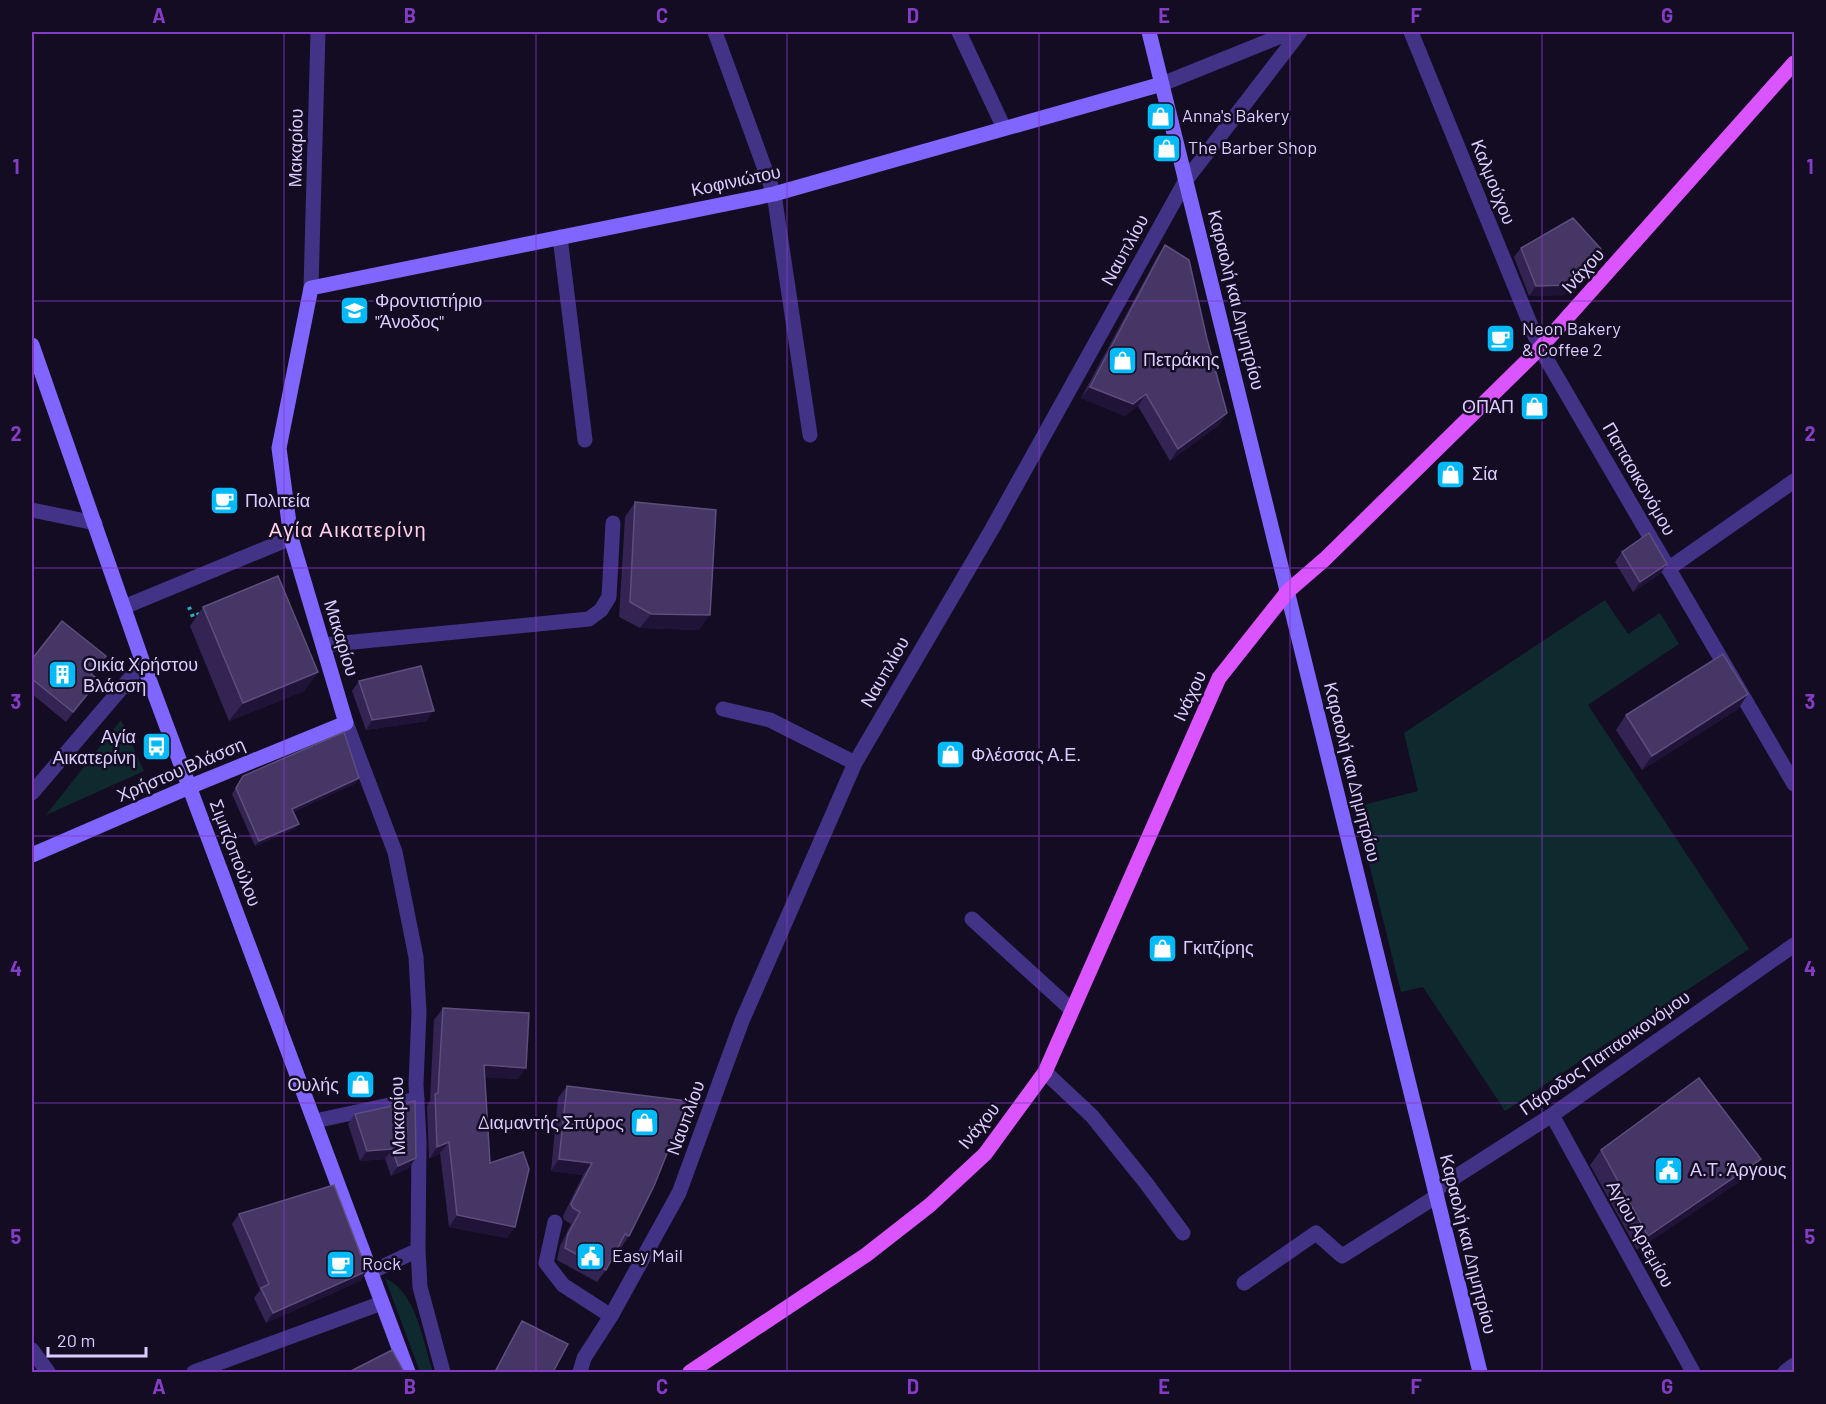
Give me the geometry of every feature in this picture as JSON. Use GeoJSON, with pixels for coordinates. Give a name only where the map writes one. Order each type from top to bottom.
{"type":"FeatureCollection","features":[{"type":"Feature","properties":{"kind":"main road","name":"Καραολή και Δημητρίου"},"geometry":{"type":"LineString","coordinates":[[1149,32],[1480,1372]]}},
{"type":"Feature","properties":{"kind":"main road","name":"Ινάχου"},"geometry":{"type":"LineString","coordinates":[[698,1370],[866,1255],[930,1205],[985,1154],[1045,1072],[1219,678],[1288,591],[1325,559],[1540,348],[1794,63]]}},
{"type":"Feature","properties":{"kind":"main road","name":"Κοφινιώτου"},"geometry":{"type":"LineString","coordinates":[[311,288],[774,194],[1162,84]]}},
{"type":"Feature","properties":{"kind":"main road","name":"Μακαρίου"},"geometry":{"type":"LineString","coordinates":[[311,288],[279,448],[291,538],[346,723]]}},
{"type":"Feature","properties":{"kind":"main road","name":"Σιμιτζοπούλου"},"geometry":{"type":"LineString","coordinates":[[32,350],[143,663],[408,1372]]}},
{"type":"Feature","properties":{"kind":"main road","name":"Χρήστου Βλάσση"},"geometry":{"type":"LineString","coordinates":[[32,855],[189,787],[346,723]]}},
{"type":"Feature","properties":{"kind":"street","name":"Μακαρίου"},"geometry":{"type":"LineString","coordinates":[[311,288],[318,32]]}},
{"type":"Feature","properties":{"kind":"street"},"geometry":{"type":"LineString","coordinates":[[715,32],[774,194],[810,435]]}},
{"type":"Feature","properties":{"kind":"street"},"geometry":{"type":"LineString","coordinates":[[959,32],[1004,128]]}},
{"type":"Feature","properties":{"kind":"street"},"geometry":{"type":"LineString","coordinates":[[1162,84],[1291,32]]}},
{"type":"Feature","properties":{"kind":"street","name":"Ναυπλίου"},"geometry":{"type":"LineString","coordinates":[[582,1365],[679,1193],[742,1022],[855,763],[992,529],[1186,180],[1300,32]]}},
{"type":"Feature","properties":{"kind":"street","name":"Καλμούχου"},"geometry":{"type":"LineString","coordinates":[[1411,32],[1540,348]]}},
{"type":"Feature","properties":{"kind":"street"},"geometry":{"type":"LineString","coordinates":[[560,237],[585,440]]}},
{"type":"Feature","properties":{"kind":"street","name":"Παπαοικονόμου"},"geometry":{"type":"LineString","coordinates":[[1540,348],[1794,784]]}},
{"type":"Feature","properties":{"kind":"street"},"geometry":{"type":"LineString","coordinates":[[1668,569],[1794,481]]}},
{"type":"Feature","properties":{"kind":"street"},"geometry":{"type":"LineString","coordinates":[[32,510],[95,523]]}},
{"type":"Feature","properties":{"kind":"street"},"geometry":{"type":"LineString","coordinates":[[322,645],[589,618],[602,610],[609,597],[613,523]]}},
{"type":"Feature","properties":{"kind":"street"},"geometry":{"type":"LineString","coordinates":[[124,607],[291,538]]}},
{"type":"Feature","properties":{"kind":"street"},"geometry":{"type":"LineString","coordinates":[[32,793],[143,663]]}},
{"type":"Feature","properties":{"kind":"street"},"geometry":{"type":"LineString","coordinates":[[723,709],[770,720],[855,763]]}},
{"type":"Feature","properties":{"kind":"street","name":"Μακαρίου"},"geometry":{"type":"LineString","coordinates":[[346,723],[395,852],[416,957],[419,1012],[416,1084],[419,1141],[420,1287],[443,1372]]}},
{"type":"Feature","properties":{"kind":"street"},"geometry":{"type":"LineString","coordinates":[[972,919],[1072,1010]]}},
{"type":"Feature","properties":{"kind":"street","name":"Πάροδος Παπαοικονόμου"},"geometry":{"type":"LineString","coordinates":[[1244,1282],[1316,1233],[1342,1256],[1552,1115],[1794,945]]}},
{"type":"Feature","properties":{"kind":"street"},"geometry":{"type":"LineString","coordinates":[[1045,1072],[1092,1116],[1183,1233]]}},
{"type":"Feature","properties":{"kind":"street"},"geometry":{"type":"LineString","coordinates":[[315,1121],[417,1099]]}},
{"type":"Feature","properties":{"kind":"street","name":"Αγίου Αρτεμίου"},"geometry":{"type":"LineString","coordinates":[[1552,1115],[1693,1372]]}},
{"type":"Feature","properties":{"kind":"street"},"geometry":{"type":"LineString","coordinates":[[555,1222],[546,1263],[563,1286],[610,1316]]}},
{"type":"Feature","properties":{"kind":"street"},"geometry":{"type":"LineString","coordinates":[[371,1272],[418,1250]]}},
{"type":"Feature","properties":{"kind":"street"},"geometry":{"type":"LineString","coordinates":[[194,1372],[382,1303]]}},
{"type":"Feature","properties":{"kind":"street"},"geometry":{"type":"LineString","coordinates":[[32,1350],[48,1372]]}},
{"type":"Feature","properties":{"kind":"street"},"geometry":{"type":"LineString","coordinates":[[575,1372],[582,1365]]}},
{"type":"Feature","properties":{"kind":"street"},"geometry":{"type":"LineString","coordinates":[[1785,1372],[1794,1365]]}},
{"type":"Feature","properties":{"kind":"path"},"geometry":{"type":"LineString","coordinates":[[193,617],[208,610]]}},
{"type":"Feature","properties":{"kind":"green space"},"geometry":{"type":"Polygon","coordinates":[[[1605,600],[1628,634],[1660,613],[1679,644],[1588,705],[1749,949],[1505,1111],[1423,987],[1401,992],[1355,807],[1418,791],[1404,733],[1605,600]]]}},
{"type":"Feature","properties":{"kind":"green space"},"geometry":{"type":"Polygon","coordinates":[[[121,720],[144,771],[46,815],[121,720]]]}},
{"type":"Feature","properties":{"kind":"green space"},"geometry":{"type":"Polygon","coordinates":[[[385,1278],[396,1285],[412,1307],[433,1372],[420,1372],[385,1278]]]}},
{"type":"Feature","properties":{"kind":"building"},"geometry":{"type":"Polygon","coordinates":[[[1573,218],[1601,249],[1572,285],[1536,286],[1521,248],[1573,218]]]}},
{"type":"Feature","properties":{"kind":"building"},"geometry":{"type":"Polygon","coordinates":[[[1165,245],[1189,260],[1227,413],[1178,449],[1146,394],[1133,404],[1090,387],[1165,245]]]}},
{"type":"Feature","properties":{"kind":"building"},"geometry":{"type":"Polygon","coordinates":[[[635,502],[716,510],[710,615],[651,614],[630,602],[635,502]]]}},
{"type":"Feature","properties":{"kind":"building"},"geometry":{"type":"Polygon","coordinates":[[[1649,533],[1667,564],[1640,582],[1622,552],[1649,533]]]}},
{"type":"Feature","properties":{"kind":"building"},"geometry":{"type":"Polygon","coordinates":[[[278,576],[318,672],[243,703],[203,607],[278,576]]]}},
{"type":"Feature","properties":{"kind":"building","name":"Οικία Χρήστου Βλάσση"},"geometry":{"type":"Polygon","coordinates":[[[62,621],[106,656],[91,674],[99,680],[73,712],[32,679],[32,659],[62,621]]]}},
{"type":"Feature","properties":{"kind":"building"},"geometry":{"type":"Polygon","coordinates":[[[1723,654],[1748,694],[1652,756],[1626,715],[1723,654]]]}},
{"type":"Feature","properties":{"kind":"building"},"geometry":{"type":"Polygon","coordinates":[[[421,666],[434,711],[372,720],[359,681],[421,666]]]}},
{"type":"Feature","properties":{"kind":"building"},"geometry":{"type":"Polygon","coordinates":[[[344,732],[359,778],[292,809],[299,824],[259,841],[236,788],[243,776],[344,732]]]}},
{"type":"Feature","properties":{"kind":"building"},"geometry":{"type":"Polygon","coordinates":[[[443,1008],[529,1013],[526,1068],[484,1065],[490,1163],[523,1152],[529,1169],[515,1227],[457,1215],[449,1142],[437,1147],[435,1094],[438,1093],[443,1008]]]}},
{"type":"Feature","properties":{"kind":"building","name":"Α.Τ. Άργους"},"geometry":{"type":"Polygon","coordinates":[[[1699,1078],[1761,1159],[1648,1236],[1601,1150],[1699,1078]]]}},
{"type":"Feature","properties":{"kind":"building"},"geometry":{"type":"Polygon","coordinates":[[[567,1086],[688,1101],[654,1186],[629,1236],[625,1234],[606,1270],[565,1248],[568,1234],[580,1212],[571,1204],[592,1163],[559,1159],[567,1086]]]}},
{"type":"Feature","properties":{"kind":"building"},"geometry":{"type":"Polygon","coordinates":[[[415,1101],[416,1158],[398,1166],[392,1149],[367,1151],[355,1114],[415,1101]]]}},
{"type":"Feature","properties":{"kind":"building"},"geometry":{"type":"Polygon","coordinates":[[[334,1185],[367,1271],[273,1313],[261,1288],[269,1284],[239,1214],[334,1185]]]}},
{"type":"Feature","properties":{"kind":"building"},"geometry":{"type":"Polygon","coordinates":[[[522,1321],[568,1344],[553,1372],[495,1372],[522,1321]]]}},
{"type":"Feature","properties":{"kind":"building"},"geometry":{"type":"Polygon","coordinates":[[[392,1350],[404,1372],[349,1372],[392,1350]]]}},
{"type":"Feature","properties":{"kind":"place","name":"Anna's Bakery"},"geometry":{"type":"Point","coordinates":[1161,116]}},
{"type":"Feature","properties":{"kind":"place","name":"The Barber Shop"},"geometry":{"type":"Point","coordinates":[1167,148]}},
{"type":"Feature","properties":{"kind":"place","name":"Φροντιστήριο \"Άνοδος\""},"geometry":{"type":"Point","coordinates":[354,311]}},
{"type":"Feature","properties":{"kind":"place","name":"Neon Bakery & Coffee 2"},"geometry":{"type":"Point","coordinates":[1501,339]}},
{"type":"Feature","properties":{"kind":"place","name":"Πετράκης"},"geometry":{"type":"Point","coordinates":[1122,360]}},
{"type":"Feature","properties":{"kind":"place","name":"ΟΠΑΠ"},"geometry":{"type":"Point","coordinates":[1535,407]}},
{"type":"Feature","properties":{"kind":"place","name":"Σία"},"geometry":{"type":"Point","coordinates":[1451,474]}},
{"type":"Feature","properties":{"kind":"place","name":"Πολιτεία"},"geometry":{"type":"Point","coordinates":[224,501]}},
{"type":"Feature","properties":{"kind":"place","name":"Οικία Χρήστου Βλάσση"},"geometry":{"type":"Point","coordinates":[62,675]}},
{"type":"Feature","properties":{"kind":"place","name":"Αγία Αικατερίνη"},"geometry":{"type":"Point","coordinates":[157,747]}},
{"type":"Feature","properties":{"kind":"place","name":"Φλέσσας Α.Ε."},"geometry":{"type":"Point","coordinates":[950,755]}},
{"type":"Feature","properties":{"kind":"place","name":"Γκιτζίρης"},"geometry":{"type":"Point","coordinates":[1162,948]}},
{"type":"Feature","properties":{"kind":"place","name":"Ουλής"},"geometry":{"type":"Point","coordinates":[360,1085]}},
{"type":"Feature","properties":{"kind":"place","name":"Διαμαντής Σπύρος"},"geometry":{"type":"Point","coordinates":[645,1123]}},
{"type":"Feature","properties":{"kind":"place","name":"Α.Τ. Άργους"},"geometry":{"type":"Point","coordinates":[1669,1170]}},
{"type":"Feature","properties":{"kind":"place","name":"Easy Mail"},"geometry":{"type":"Point","coordinates":[591,1256]}},
{"type":"Feature","properties":{"kind":"place","name":"Rock"},"geometry":{"type":"Point","coordinates":[341,1264]}},
{"type":"Feature","properties":{"kind":"district","name":"Αγία Αικατερίνη"},"geometry":{"type":"Point","coordinates":[348,530]}}]}
